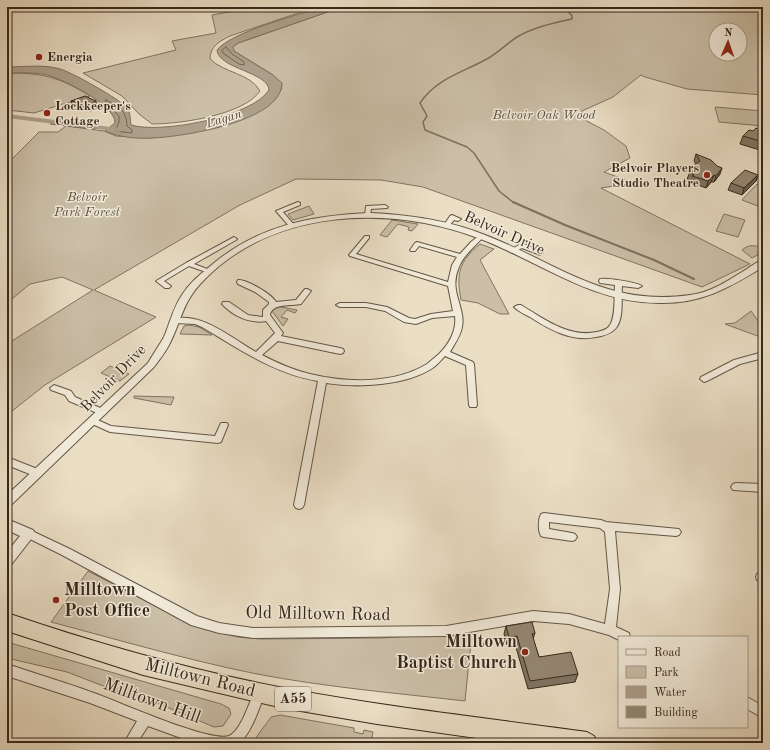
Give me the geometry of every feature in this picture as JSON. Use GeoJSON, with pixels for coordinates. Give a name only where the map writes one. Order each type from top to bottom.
{"type":"FeatureCollection","features":[{"type":"Feature","properties":{"kind":"highway","name":"Milltown Road"},"geometry":{"type":"LineString","coordinates":[[7,622],[80,646],[149,666],[259,693],[376,714],[587,743]]}},
{"type":"Feature","properties":{"kind":"street"},"geometry":{"type":"LineString","coordinates":[[292,226],[279,211],[298,204]]}},
{"type":"Feature","properties":{"kind":"street"},"geometry":{"type":"LineString","coordinates":[[368,216],[368,207],[385,207]]}},
{"type":"Feature","properties":{"kind":"street","name":"Belvoir Drive"},"geometry":{"type":"LineString","coordinates":[[7,502],[151,365],[164,347],[183,300],[208,271],[220,260],[252,241],[292,226],[334,217],[368,216],[410,217],[447,225],[481,236],[594,290],[617,297],[664,300],[704,296],[763,264]]}},
{"type":"Feature","properties":{"kind":"street"},"geometry":{"type":"LineString","coordinates":[[447,225],[452,217],[458,218]]}},
{"type":"Feature","properties":{"kind":"street"},"geometry":{"type":"LineString","coordinates":[[175,321],[196,322],[205,325],[290,371],[322,380],[365,383],[394,379],[426,368],[450,346],[458,328],[458,313],[451,285],[452,272],[461,256],[481,236]]}},
{"type":"Feature","properties":{"kind":"street"},"geometry":{"type":"LineString","coordinates":[[367,237],[352,255],[451,285]]}},
{"type":"Feature","properties":{"kind":"street"},"geometry":{"type":"LineString","coordinates":[[167,286],[156,279],[188,264],[234,239]]}},
{"type":"Feature","properties":{"kind":"street"},"geometry":{"type":"LineString","coordinates":[[413,250],[417,244],[461,256]]}},
{"type":"Feature","properties":{"kind":"street"},"geometry":{"type":"LineString","coordinates":[[512,251],[522,244],[540,253]]}},
{"type":"Feature","properties":{"kind":"street"},"geometry":{"type":"LineString","coordinates":[[188,264],[208,271]]}},
{"type":"Feature","properties":{"kind":"street"},"geometry":{"type":"LineString","coordinates":[[602,281],[638,286]]}},
{"type":"Feature","properties":{"kind":"street"},"geometry":{"type":"LineString","coordinates":[[240,282],[257,290],[272,301],[273,305]]}},
{"type":"Feature","properties":{"kind":"street"},"geometry":{"type":"LineString","coordinates":[[518,307],[526,315],[565,333],[581,336],[597,335],[613,327],[616,322],[618,283]]}},
{"type":"Feature","properties":{"kind":"street"},"geometry":{"type":"LineString","coordinates":[[257,354],[276,338],[279,333],[266,316],[267,310],[273,305],[298,302],[307,291]]}},
{"type":"Feature","properties":{"kind":"street"},"geometry":{"type":"LineString","coordinates":[[226,304],[249,320],[268,318]]}},
{"type":"Feature","properties":{"kind":"street"},"geometry":{"type":"LineString","coordinates":[[340,305],[366,305],[387,309],[407,320],[416,322],[431,316],[458,313]]}},
{"type":"Feature","properties":{"kind":"street"},"geometry":{"type":"LineString","coordinates":[[276,338],[340,351]]}},
{"type":"Feature","properties":{"kind":"street"},"geometry":{"type":"LineString","coordinates":[[445,352],[470,364],[473,405]]}},
{"type":"Feature","properties":{"kind":"street"},"geometry":{"type":"LineString","coordinates":[[704,379],[737,362],[763,355]]}},
{"type":"Feature","properties":{"kind":"street"},"geometry":{"type":"LineString","coordinates":[[299,505],[322,380]]}},
{"type":"Feature","properties":{"kind":"street"},"geometry":{"type":"LineString","coordinates":[[54,388],[68,393],[72,399],[102,412]]}},
{"type":"Feature","properties":{"kind":"street"},"geometry":{"type":"LineString","coordinates":[[93,421],[110,430],[218,440],[224,425]]}},
{"type":"Feature","properties":{"kind":"street"},"geometry":{"type":"LineString","coordinates":[[7,461],[37,473]]}},
{"type":"Feature","properties":{"kind":"street"},"geometry":{"type":"LineString","coordinates":[[736,487],[763,488]]}},
{"type":"Feature","properties":{"kind":"street"},"geometry":{"type":"LineString","coordinates":[[572,537],[544,533],[544,517],[601,524],[606,526],[676,532]]}},
{"type":"Feature","properties":{"kind":"street","name":"Old Milltown Road"},"geometry":{"type":"LineString","coordinates":[[7,524],[66,552],[195,621],[219,628],[261,633],[446,631],[533,616],[569,619],[610,630],[623,636]]}},
{"type":"Feature","properties":{"kind":"street"},"geometry":{"type":"LineString","coordinates":[[606,526],[610,531],[615,589],[610,630]]}},
{"type":"Feature","properties":{"kind":"street"},"geometry":{"type":"LineString","coordinates":[[7,561],[29,534]]}},
{"type":"Feature","properties":{"kind":"street","name":"Milltown Hill"},"geometry":{"type":"LineString","coordinates":[[7,670],[67,689],[181,733],[226,743],[236,738],[247,723],[259,693]]}},
{"type":"Feature","properties":{"kind":"street"},"geometry":{"type":"LineString","coordinates":[[748,704],[763,712]]}},
{"type":"Feature","properties":{"kind":"street"},"geometry":{"type":"LineString","coordinates":[[130,743],[145,718]]}},
{"type":"Feature","properties":{"kind":"green space"},"geometry":{"type":"Polygon","coordinates":[[[243,7],[316,7],[230,36],[219,42],[214,47],[210,54],[210,59],[216,64],[250,80],[260,91],[252,99],[226,112],[194,120],[152,124],[139,114],[122,96],[83,73],[176,50],[172,41],[216,33],[212,15],[239,10],[243,7]]]}},
{"type":"Feature","properties":{"kind":"green space","name":"Belvoir Park Forest"},"geometry":{"type":"Polygon","coordinates":[[[342,7],[763,7],[763,95],[687,89],[641,75],[613,97],[582,111],[583,119],[604,130],[626,146],[630,158],[604,172],[634,183],[601,188],[750,264],[702,287],[423,187],[381,180],[296,179],[240,205],[94,290],[156,317],[45,385],[7,415],[7,344],[93,290],[62,277],[30,284],[7,303],[7,164],[39,132],[58,132],[66,126],[104,131],[116,136],[152,138],[274,101],[282,88],[273,75],[234,51],[232,47],[238,43],[342,7]]]}},
{"type":"Feature","properties":{"kind":"green space"},"geometry":{"type":"Polygon","coordinates":[[[7,73],[51,77],[69,84],[90,96],[34,113],[7,110],[7,73]]]}},
{"type":"Feature","properties":{"kind":"green space"},"geometry":{"type":"Polygon","coordinates":[[[715,107],[763,111],[763,126],[719,122],[715,107]]]}},
{"type":"Feature","properties":{"kind":"green space"},"geometry":{"type":"Polygon","coordinates":[[[757,184],[763,186],[763,208],[742,200],[757,184]]]}},
{"type":"Feature","properties":{"kind":"green space"},"geometry":{"type":"Polygon","coordinates":[[[309,206],[314,214],[293,220],[288,214],[309,206]]]}},
{"type":"Feature","properties":{"kind":"green space"},"geometry":{"type":"Polygon","coordinates":[[[724,214],[745,220],[738,237],[716,231],[724,214]]]}},
{"type":"Feature","properties":{"kind":"green space"},"geometry":{"type":"Polygon","coordinates":[[[392,220],[418,224],[412,231],[408,230],[409,227],[398,224],[387,237],[380,235],[392,220]]]}},
{"type":"Feature","properties":{"kind":"green space"},"geometry":{"type":"Polygon","coordinates":[[[763,236],[763,252],[752,258],[742,250],[750,246],[760,247],[763,236]]]}},
{"type":"Feature","properties":{"kind":"green space"},"geometry":{"type":"Polygon","coordinates":[[[480,244],[494,249],[480,260],[509,314],[500,314],[478,303],[461,300],[459,275],[463,263],[473,250],[480,244]]]}},
{"type":"Feature","properties":{"kind":"green space"},"geometry":{"type":"Polygon","coordinates":[[[281,307],[297,310],[295,313],[287,310],[281,317],[288,319],[283,326],[272,311],[275,308],[281,307]]]}},
{"type":"Feature","properties":{"kind":"green space"},"geometry":{"type":"Polygon","coordinates":[[[751,311],[763,328],[763,338],[725,324],[735,323],[751,311]]]}},
{"type":"Feature","properties":{"kind":"green space"},"geometry":{"type":"Polygon","coordinates":[[[189,325],[199,327],[212,335],[180,334],[184,326],[189,325]]]}},
{"type":"Feature","properties":{"kind":"green space"},"geometry":{"type":"Polygon","coordinates":[[[110,366],[129,374],[120,381],[101,373],[110,366]]]}},
{"type":"Feature","properties":{"kind":"green space"},"geometry":{"type":"Polygon","coordinates":[[[134,396],[174,397],[171,405],[134,398],[134,396]]]}},
{"type":"Feature","properties":{"kind":"green space"},"geometry":{"type":"Polygon","coordinates":[[[88,571],[192,625],[237,637],[261,639],[381,638],[472,632],[465,701],[283,679],[179,656],[51,622],[88,571]]]}},
{"type":"Feature","properties":{"kind":"green space"},"geometry":{"type":"Polygon","coordinates":[[[7,642],[221,704],[229,708],[231,714],[223,726],[214,727],[157,703],[152,705],[67,672],[7,658],[7,642]]]}},
{"type":"Feature","properties":{"kind":"green space"},"geometry":{"type":"Polygon","coordinates":[[[280,715],[354,728],[354,732],[363,734],[364,730],[373,732],[371,743],[252,743],[271,717],[280,715]]]}},
{"type":"Feature","properties":{"kind":"water","name":"Lagan"},"geometry":{"type":"Polygon","coordinates":[[[322,7],[342,7],[238,43],[233,47],[234,51],[273,75],[282,83],[278,97],[266,108],[249,117],[228,125],[206,130],[152,138],[134,138],[116,135],[105,131],[115,123],[113,116],[107,108],[75,87],[47,75],[32,73],[7,73],[7,67],[27,66],[54,67],[66,71],[95,86],[123,104],[129,112],[131,125],[162,127],[204,121],[244,108],[259,100],[269,90],[267,84],[261,79],[226,62],[217,50],[225,43],[250,31],[282,19],[322,7]]]}},
{"type":"Feature","properties":{"kind":"water"},"geometry":{"type":"Polygon","coordinates":[[[59,119],[99,125],[98,128],[93,129],[50,124],[59,119]]]}},
{"type":"Feature","properties":{"kind":"building"},"geometry":{"type":"Polygon","coordinates":[[[85,96],[96,101],[89,105],[71,101],[85,96]]]}},
{"type":"Feature","properties":{"kind":"building"},"geometry":{"type":"Polygon","coordinates":[[[756,128],[763,130],[763,142],[743,136],[749,130],[753,131],[756,128]]]}},
{"type":"Feature","properties":{"kind":"building"},"geometry":{"type":"Polygon","coordinates":[[[696,154],[711,160],[717,166],[722,168],[716,176],[714,175],[708,181],[692,176],[694,175],[690,172],[696,170],[695,164],[700,161],[696,154]]]}},
{"type":"Feature","properties":{"kind":"building"},"geometry":{"type":"Polygon","coordinates":[[[745,170],[758,175],[744,188],[731,183],[745,170]]]}},
{"type":"Feature","properties":{"kind":"building","name":"Milltown Baptist Church"},"geometry":{"type":"Polygon","coordinates":[[[532,622],[535,633],[532,634],[539,657],[571,652],[578,674],[530,681],[517,636],[509,637],[506,626],[532,622]]]}},
{"type":"Feature","properties":{"kind":"waterway"},"geometry":{"type":"LineString","coordinates":[[514,203],[499,191],[474,153],[467,147],[425,130],[423,122],[427,116],[420,103],[426,95],[441,82],[489,58],[517,37],[537,28],[572,19],[572,16],[565,7]]}},
{"type":"Feature","properties":{"kind":"waterway"},"geometry":{"type":"LineString","coordinates":[[7,116],[63,123]]}},
{"type":"Feature","properties":{"kind":"waterway"},"geometry":{"type":"LineString","coordinates":[[86,126],[119,130]]}},
{"type":"Feature","properties":{"kind":"waterway"},"geometry":{"type":"LineString","coordinates":[[513,202],[565,225],[654,260],[694,279]]}},
{"type":"Feature","properties":{"kind":"place","name":"Energia"},"geometry":{"type":"Point","coordinates":[39,57]}},
{"type":"Feature","properties":{"kind":"place","name":"Lockkeeper's Cottage"},"geometry":{"type":"Point","coordinates":[47,113]}},
{"type":"Feature","properties":{"kind":"place","name":"Belvoir Players Studio Theatre"},"geometry":{"type":"Point","coordinates":[707,175]}},
{"type":"Feature","properties":{"kind":"place","name":"Milltown Post Office"},"geometry":{"type":"Point","coordinates":[56,600]}},
{"type":"Feature","properties":{"kind":"place","name":"Milltown Baptist Church"},"geometry":{"type":"Point","coordinates":[525,652]}},
{"type":"Feature","properties":{"kind":"park label","name":"Belvoir Oak Wood"},"geometry":{"type":"Point","coordinates":[544,115]}}]}
